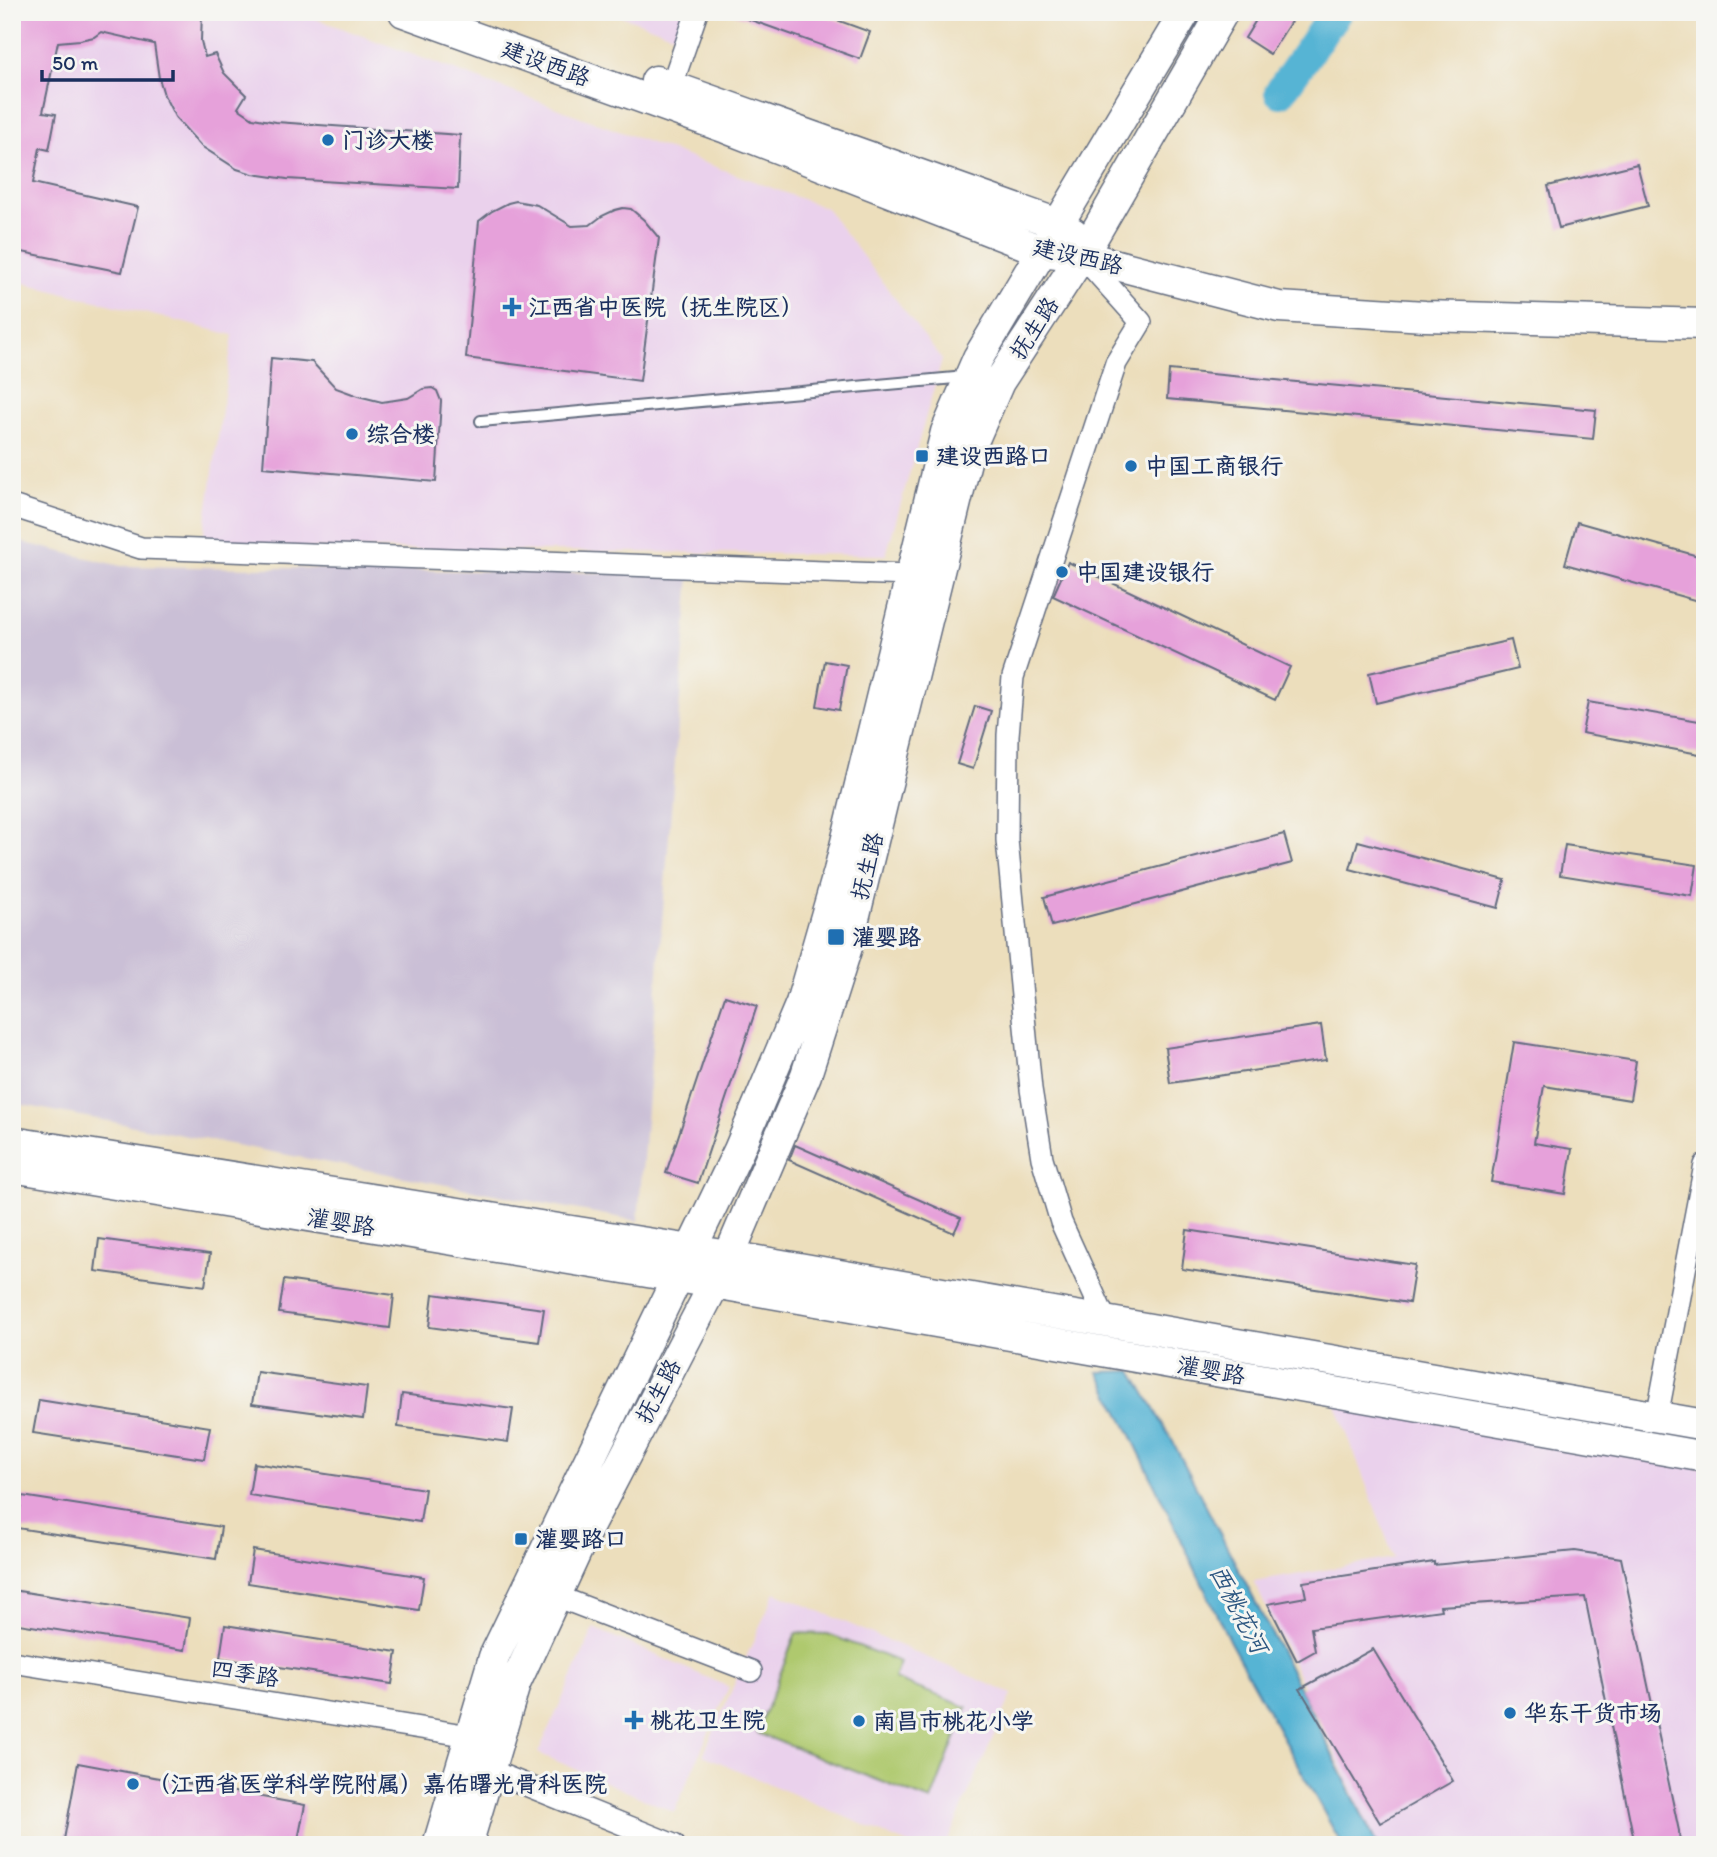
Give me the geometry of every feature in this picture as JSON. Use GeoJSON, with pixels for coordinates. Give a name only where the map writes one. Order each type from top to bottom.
{"type":"FeatureCollection","features":[{"type":"Feature","properties":{"kind":"main road","name":"建设西路"},"geometry":{"type":"LineString","coordinates":[[404,12],[726,128],[1042,251],[1085,250],[1281,294],[1426,303],[1705,313]]}},
{"type":"Feature","properties":{"kind":"main road","name":"建设西路"},"geometry":{"type":"LineString","coordinates":[[457,12],[1058,224],[1085,250],[1279,307],[1425,316],[1705,324]]}},
{"type":"Feature","properties":{"kind":"main road","name":"抚生路"},"geometry":{"type":"LineString","coordinates":[[438,1845],[494,1657],[740,1150],[801,1003],[839,871],[946,432],[978,358],[1185,12]]}},
{"type":"Feature","properties":{"kind":"main road","name":"抚生路"},"geometry":{"type":"LineString","coordinates":[[467,1845],[515,1684],[601,1502],[729,1256],[806,1075],[847,947],[968,453],[999,382],[1085,250],[1223,12]]}},
{"type":"Feature","properties":{"kind":"main road","name":"灌婴路"},"geometry":{"type":"LineString","coordinates":[[12,1142],[729,1256],[1705,1425]]}},
{"type":"Feature","properties":{"kind":"main road","name":"灌婴路"},"geometry":{"type":"LineString","coordinates":[[12,1167],[714,1283],[1705,1457]]}},
{"type":"Feature","properties":{"kind":"street"},"geometry":{"type":"LineString","coordinates":[[671,87],[697,12]]}},
{"type":"Feature","properties":{"kind":"street"},"geometry":{"type":"LineString","coordinates":[[1085,250],[1142,322],[1116,363],[1013,677],[1008,734],[1007,839],[1031,1089],[1042,1158],[1061,1222],[1106,1321]]}},
{"type":"Feature","properties":{"kind":"street"},"geometry":{"type":"LineString","coordinates":[[12,506],[141,548],[911,575]]}},
{"type":"Feature","properties":{"kind":"street"},"geometry":{"type":"LineString","coordinates":[[1657,1417],[1705,1165]]}},
{"type":"Feature","properties":{"kind":"street"},"geometry":{"type":"LineString","coordinates":[[556,1596],[751,1671]]}},
{"type":"Feature","properties":{"kind":"street","name":"四季路"},"geometry":{"type":"LineString","coordinates":[[12,1661],[470,1736]]}},
{"type":"Feature","properties":{"kind":"street"},"geometry":{"type":"LineString","coordinates":[[487,1776],[638,1845]]}},
{"type":"Feature","properties":{"kind":"street"},"geometry":{"type":"LineString","coordinates":[[487,1776],[674,1845]]}},
{"type":"Feature","properties":{"kind":"lane"},"geometry":{"type":"LineString","coordinates":[[481,421],[970,376]]}},
{"type":"Feature","properties":{"kind":"shaded area","name":"江西省中医院（抚生院区）"},"geometry":{"type":"Polygon","coordinates":[[[12,12],[298,12],[826,208],[942,360],[886,555],[202,547],[233,335],[12,280],[12,12]]]}},
{"type":"Feature","properties":{"kind":"shaded area"},"geometry":{"type":"Polygon","coordinates":[[[611,12],[693,12],[685,39],[611,12]]]}},
{"type":"Feature","properties":{"kind":"shaded area"},"geometry":{"type":"Polygon","coordinates":[[[12,540],[121,566],[690,574],[638,1221],[12,1103],[12,540]]]}},
{"type":"Feature","properties":{"kind":"shaded area","name":"华东干货市场"},"geometry":{"type":"Polygon","coordinates":[[[1335,1402],[1705,1468],[1705,1845],[1378,1845],[1254,1582],[1394,1558],[1335,1402]]]}},
{"type":"Feature","properties":{"kind":"shaded area","name":"南昌市桃花小学"},"geometry":{"type":"Polygon","coordinates":[[[775,1592],[1012,1694],[946,1845],[910,1845],[703,1755],[775,1592]]]}},
{"type":"Feature","properties":{"kind":"shaded area","name":"桃花卫生院"},"geometry":{"type":"Polygon","coordinates":[[[594,1628],[729,1687],[674,1812],[538,1753],[594,1628]]]}},
{"type":"Feature","properties":{"kind":"green space"},"geometry":{"type":"Polygon","coordinates":[[[796,1633],[828,1634],[900,1662],[894,1679],[967,1707],[931,1801],[757,1733],[796,1633]]]}},
{"type":"Feature","properties":{"kind":"water"},"geometry":{"type":"Polygon","coordinates":[[[1132,1371],[1173,1442],[1377,1845],[1342,1845],[1230,1642],[1098,1372],[1132,1371]]]}},
{"type":"Feature","properties":{"kind":"building","name":"门诊大楼"},"geometry":{"type":"Polygon","coordinates":[[[14,12],[202,12],[201,41],[205,57],[215,54],[224,73],[246,95],[238,108],[253,118],[276,122],[460,135],[458,189],[287,179],[237,169],[201,146],[175,117],[159,78],[154,44],[101,32],[94,37],[58,42],[43,112],[56,114],[49,150],[40,148],[33,183],[138,207],[122,272],[12,250],[14,12]]]}},
{"type":"Feature","properties":{"kind":"building"},"geometry":{"type":"Polygon","coordinates":[[[734,12],[815,12],[870,32],[860,59],[734,12]]]}},
{"type":"Feature","properties":{"kind":"building"},"geometry":{"type":"Polygon","coordinates":[[[1261,12],[1297,12],[1270,54],[1245,38],[1261,12]]]}},
{"type":"Feature","properties":{"kind":"building"},"geometry":{"type":"Polygon","coordinates":[[[1637,164],[1648,206],[1559,228],[1548,186],[1637,164]]]}},
{"type":"Feature","properties":{"kind":"building"},"geometry":{"type":"Polygon","coordinates":[[[516,201],[537,205],[572,226],[590,225],[615,210],[631,209],[659,238],[640,381],[466,358],[479,221],[492,211],[516,201]]]}},
{"type":"Feature","properties":{"kind":"building","name":"综合楼"},"geometry":{"type":"Polygon","coordinates":[[[271,358],[312,362],[336,388],[382,402],[408,398],[423,389],[432,388],[437,391],[441,401],[436,482],[263,467],[271,358]]]}},
{"type":"Feature","properties":{"kind":"building"},"geometry":{"type":"Polygon","coordinates":[[[1169,370],[1596,410],[1593,439],[1167,399],[1169,370]]]}},
{"type":"Feature","properties":{"kind":"building"},"geometry":{"type":"Polygon","coordinates":[[[1577,522],[1705,558],[1705,603],[1565,564],[1577,522]]]}},
{"type":"Feature","properties":{"kind":"building"},"geometry":{"type":"Polygon","coordinates":[[[1068,562],[1290,667],[1275,700],[1053,596],[1068,562]]]}},
{"type":"Feature","properties":{"kind":"building"},"geometry":{"type":"Polygon","coordinates":[[[1511,640],[1518,669],[1376,703],[1369,673],[1511,640]]]}},
{"type":"Feature","properties":{"kind":"building"},"geometry":{"type":"Polygon","coordinates":[[[825,661],[847,665],[839,710],[817,706],[825,661]]]}},
{"type":"Feature","properties":{"kind":"building"},"geometry":{"type":"Polygon","coordinates":[[[1588,702],[1705,722],[1705,755],[1582,733],[1588,702]]]}},
{"type":"Feature","properties":{"kind":"building"},"geometry":{"type":"Polygon","coordinates":[[[975,706],[991,711],[973,769],[957,764],[975,706]]]}},
{"type":"Feature","properties":{"kind":"building"},"geometry":{"type":"Polygon","coordinates":[[[1284,834],[1292,863],[1052,926],[1044,897],[1284,834]]]}},
{"type":"Feature","properties":{"kind":"building"},"geometry":{"type":"Polygon","coordinates":[[[1358,841],[1505,880],[1498,908],[1350,869],[1358,841]]]}},
{"type":"Feature","properties":{"kind":"building"},"geometry":{"type":"Polygon","coordinates":[[[1565,845],[1697,865],[1692,896],[1560,875],[1565,845]]]}},
{"type":"Feature","properties":{"kind":"building"},"geometry":{"type":"Polygon","coordinates":[[[725,996],[757,1006],[698,1183],[666,1173],[725,996]]]}},
{"type":"Feature","properties":{"kind":"building"},"geometry":{"type":"Polygon","coordinates":[[[1321,1025],[1326,1060],[1170,1083],[1165,1048],[1321,1025]]]}},
{"type":"Feature","properties":{"kind":"building"},"geometry":{"type":"Polygon","coordinates":[[[1514,1042],[1636,1061],[1630,1100],[1544,1086],[1534,1143],[1572,1149],[1565,1194],[1491,1182],[1514,1042]]]}},
{"type":"Feature","properties":{"kind":"building"},"geometry":{"type":"Polygon","coordinates":[[[795,1145],[961,1218],[954,1233],[789,1160],[795,1145]]]}},
{"type":"Feature","properties":{"kind":"building"},"geometry":{"type":"Polygon","coordinates":[[[1187,1230],[1415,1265],[1409,1303],[1182,1269],[1187,1230]]]}},
{"type":"Feature","properties":{"kind":"building"},"geometry":{"type":"Polygon","coordinates":[[[99,1239],[210,1254],[205,1286],[95,1271],[99,1239]]]}},
{"type":"Feature","properties":{"kind":"building"},"geometry":{"type":"Polygon","coordinates":[[[284,1280],[394,1295],[390,1328],[279,1313],[284,1280]]]}},
{"type":"Feature","properties":{"kind":"building"},"geometry":{"type":"Polygon","coordinates":[[[433,1294],[544,1309],[539,1342],[429,1327],[433,1294]]]}},
{"type":"Feature","properties":{"kind":"building"},"geometry":{"type":"Polygon","coordinates":[[[257,1372],[367,1387],[363,1419],[252,1404],[257,1372]]]}},
{"type":"Feature","properties":{"kind":"building"},"geometry":{"type":"Polygon","coordinates":[[[402,1394],[513,1409],[508,1442],[398,1427],[402,1394]]]}},
{"type":"Feature","properties":{"kind":"building"},"geometry":{"type":"Polygon","coordinates":[[[39,1400],[210,1427],[204,1459],[33,1433],[39,1400]]]}},
{"type":"Feature","properties":{"kind":"building"},"geometry":{"type":"Polygon","coordinates":[[[254,1463],[425,1489],[420,1522],[249,1495],[254,1463]]]}},
{"type":"Feature","properties":{"kind":"building"},"geometry":{"type":"Polygon","coordinates":[[[22,1496],[221,1527],[216,1559],[17,1528],[22,1496]]]}},
{"type":"Feature","properties":{"kind":"building"},"geometry":{"type":"Polygon","coordinates":[[[253,1550],[424,1577],[419,1610],[248,1583],[253,1550]]]}},
{"type":"Feature","properties":{"kind":"building"},"geometry":{"type":"Polygon","coordinates":[[[1575,1551],[1621,1558],[1680,1845],[1635,1845],[1585,1597],[1440,1606],[1441,1610],[1311,1628],[1315,1651],[1297,1661],[1268,1604],[1306,1597],[1303,1582],[1434,1562],[1434,1565],[1575,1551]]]}},
{"type":"Feature","properties":{"kind":"building"},"geometry":{"type":"Polygon","coordinates":[[[12,1590],[190,1618],[185,1650],[12,1623],[12,1590]]]}},
{"type":"Feature","properties":{"kind":"building"},"geometry":{"type":"Polygon","coordinates":[[[225,1625],[397,1652],[392,1684],[220,1658],[225,1625]]]}},
{"type":"Feature","properties":{"kind":"building"},"geometry":{"type":"Polygon","coordinates":[[[1373,1649],[1453,1781],[1380,1823],[1300,1689],[1373,1649]]]}},
{"type":"Feature","properties":{"kind":"building","name":"（江西省医学科学院附属）嘉佑曙光骨科医院"},"geometry":{"type":"Polygon","coordinates":[[[78,1763],[305,1805],[297,1845],[63,1845],[78,1763]]]}},
{"type":"Feature","properties":{"kind":"waterway","name":"西桃花河"},"geometry":{"type":"LineString","coordinates":[[1280,92],[1336,12]]}},
{"type":"Feature","properties":{"kind":"place","name":"门诊大楼"},"geometry":{"type":"Point","coordinates":[328,140]}},
{"type":"Feature","properties":{"kind":"place","name":"江西省中医院（抚生院区）"},"geometry":{"type":"Point","coordinates":[512,307]}},
{"type":"Feature","properties":{"kind":"place","name":"综合楼"},"geometry":{"type":"Point","coordinates":[352,434]}},
{"type":"Feature","properties":{"kind":"place","name":"建设西路口"},"geometry":{"type":"Point","coordinates":[922,456]}},
{"type":"Feature","properties":{"kind":"place","name":"中国工商银行"},"geometry":{"type":"Point","coordinates":[1131,466]}},
{"type":"Feature","properties":{"kind":"place","name":"中国建设银行"},"geometry":{"type":"Point","coordinates":[1062,572]}},
{"type":"Feature","properties":{"kind":"place","name":"灌婴路"},"geometry":{"type":"Point","coordinates":[836,937]}},
{"type":"Feature","properties":{"kind":"place","name":"灌婴路口"},"geometry":{"type":"Point","coordinates":[521,1539]}},
{"type":"Feature","properties":{"kind":"place","name":"华东干货市场"},"geometry":{"type":"Point","coordinates":[1510,1713]}},
{"type":"Feature","properties":{"kind":"place","name":"桃花卫生院"},"geometry":{"type":"Point","coordinates":[634,1720]}},
{"type":"Feature","properties":{"kind":"place","name":"南昌市桃花小学"},"geometry":{"type":"Point","coordinates":[859,1721]}},
{"type":"Feature","properties":{"kind":"place","name":"（江西省医学科学院附属）嘉佑曙光骨科医院"},"geometry":{"type":"Point","coordinates":[133,1784]}}]}
